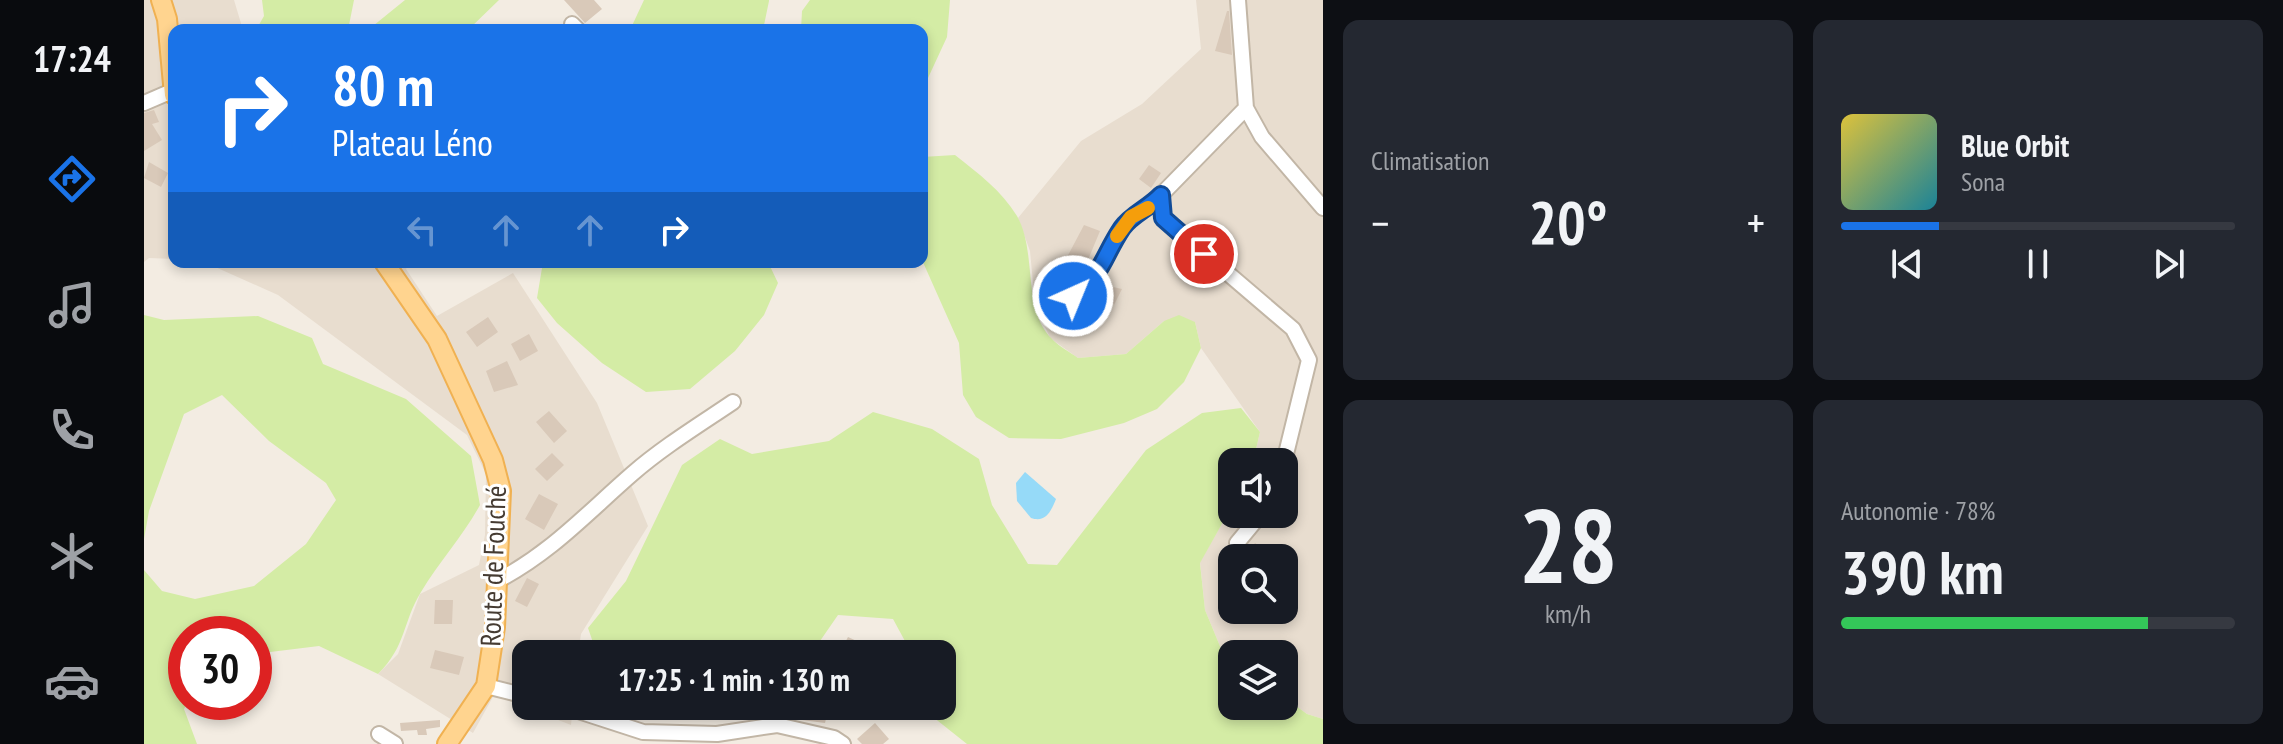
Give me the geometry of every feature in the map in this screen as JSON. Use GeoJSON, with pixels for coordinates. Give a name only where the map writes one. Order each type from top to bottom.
{"type":"FeatureCollection","features":[{"type":"Feature","properties":{"kind":"main road"},"geometry":{"type":"LineString","coordinates":[[161,0],[168,31]]}},
{"type":"Feature","properties":{"kind":"main road","name":"Route de Fouché"},"geometry":{"type":"LineString","coordinates":[[392,268],[437,339],[493,460],[501,491],[497,581],[486,686],[447,744]]}},
{"type":"Feature","properties":{"kind":"street"},"geometry":{"type":"LineString","coordinates":[[1238,0],[1246,108],[1262,137],[1323,208]]}},
{"type":"Feature","properties":{"kind":"street"},"geometry":{"type":"LineString","coordinates":[[144,103],[168,95]]}},
{"type":"Feature","properties":{"kind":"street"},"geometry":{"type":"LineString","coordinates":[[1073,296],[1094,280],[1131,217],[1150,207],[1246,108]]}},
{"type":"Feature","properties":{"kind":"street"},"geometry":{"type":"LineString","coordinates":[[1161,195],[1163,218],[1293,329],[1309,360],[1286,448]]}},
{"type":"Feature","properties":{"kind":"street"},"geometry":{"type":"LineString","coordinates":[[497,581],[523,567],[574,530],[632,473],[733,402]]}},
{"type":"Feature","properties":{"kind":"street"},"geometry":{"type":"LineString","coordinates":[[1237,543],[1249,528]]}},
{"type":"Feature","properties":{"kind":"street"},"geometry":{"type":"LineString","coordinates":[[486,686],[512,692]]}},
{"type":"Feature","properties":{"kind":"street"},"geometry":{"type":"LineString","coordinates":[[606,720],[643,732],[717,734],[777,725],[834,738],[843,744]]}},
{"type":"Feature","properties":{"kind":"street"},"geometry":{"type":"LineString","coordinates":[[379,734],[395,744]]}},
{"type":"Feature","properties":{"kind":"shaded area"},"geometry":{"type":"Polygon","coordinates":[[[144,0],[234,0],[241,24],[168,24],[168,259],[149,258],[144,262],[144,0]]]}},
{"type":"Feature","properties":{"kind":"shaded area"},"geometry":{"type":"Polygon","coordinates":[[[1196,0],[1323,0],[1323,719],[1298,707],[1298,640],[1218,641],[1205,610],[1200,562],[1219,528],[1298,528],[1298,448],[1256,448],[1260,432],[1201,348],[1195,322],[1164,321],[1126,354],[1078,358],[1050,338],[1035,304],[1030,251],[1018,218],[1081,141],[1142,104],[1201,49],[1196,0]]]}},
{"type":"Feature","properties":{"kind":"shaded area"},"geometry":{"type":"Polygon","coordinates":[[[217,268],[407,268],[437,316],[513,273],[597,403],[648,526],[580,640],[512,640],[512,702],[494,695],[473,733],[378,674],[398,654],[420,594],[479,565],[485,535],[486,474],[467,435],[278,295],[217,268]]]}},
{"type":"Feature","properties":{"kind":"green space"},"geometry":{"type":"Polygon","coordinates":[[[262,0],[354,0],[349,24],[259,24],[264,16],[262,0]]]}},
{"type":"Feature","properties":{"kind":"green space"},"geometry":{"type":"Polygon","coordinates":[[[405,0],[499,0],[474,24],[375,24],[405,0]]]}},
{"type":"Feature","properties":{"kind":"green space"},"geometry":{"type":"Polygon","coordinates":[[[644,0],[769,0],[764,24],[633,24],[644,0]]]}},
{"type":"Feature","properties":{"kind":"green space"},"geometry":{"type":"Polygon","coordinates":[[[810,0],[950,0],[947,37],[928,78],[928,24],[801,24],[802,11],[810,0]]]}},
{"type":"Feature","properties":{"kind":"green space"},"geometry":{"type":"Polygon","coordinates":[[[955,155],[997,190],[1011,207],[1027,247],[1037,313],[1043,328],[1053,340],[1078,358],[1126,354],[1164,321],[1179,315],[1195,322],[1201,348],[1184,382],[1157,409],[1124,423],[1061,439],[1009,438],[976,417],[963,395],[959,343],[926,268],[928,268],[928,157],[955,155]]]}},
{"type":"Feature","properties":{"kind":"green space"},"geometry":{"type":"Polygon","coordinates":[[[542,268],[771,268],[778,283],[764,315],[735,351],[690,389],[646,392],[602,363],[557,323],[537,298],[542,268]]]}},
{"type":"Feature","properties":{"kind":"green space"},"geometry":{"type":"Polygon","coordinates":[[[144,315],[164,320],[258,316],[312,338],[323,364],[406,399],[471,456],[480,505],[421,592],[394,653],[378,674],[319,646],[272,652],[272,616],[168,616],[168,720],[188,720],[197,744],[144,744],[144,570],[162,591],[195,599],[254,586],[306,544],[336,500],[326,483],[269,441],[222,395],[184,414],[149,511],[144,539],[144,315]]]}},
{"type":"Feature","properties":{"kind":"green space"},"geometry":{"type":"Polygon","coordinates":[[[1241,408],[1260,432],[1256,448],[1218,448],[1220,528],[1200,563],[1205,610],[1218,641],[1218,720],[1298,720],[1298,707],[1323,719],[1323,744],[967,744],[937,720],[956,720],[956,640],[904,640],[893,619],[838,615],[821,640],[592,640],[588,628],[626,581],[682,465],[720,439],[752,454],[829,441],[873,412],[932,429],[979,459],[992,505],[1028,564],[1057,565],[1146,450],[1202,413],[1241,408]]]}},
{"type":"Feature","properties":{"kind":"water"},"geometry":{"type":"Polygon","coordinates":[[[1025,472],[1056,499],[1050,512],[1041,519],[1031,518],[1017,501],[1016,483],[1025,472]]]}},
{"type":"Feature","properties":{"kind":"building"},"geometry":{"type":"Polygon","coordinates":[[[564,0],[594,0],[602,9],[585,23],[564,0]]]}},
{"type":"Feature","properties":{"kind":"building"},"geometry":{"type":"Polygon","coordinates":[[[1229,11],[1232,55],[1215,51],[1229,11]]]}},
{"type":"Feature","properties":{"kind":"building"},"geometry":{"type":"Polygon","coordinates":[[[154,110],[159,122],[152,124],[162,140],[144,151],[144,113],[154,110]]]}},
{"type":"Feature","properties":{"kind":"building"},"geometry":{"type":"Polygon","coordinates":[[[149,162],[168,173],[161,187],[144,178],[149,162]]]}},
{"type":"Feature","properties":{"kind":"building"},"geometry":{"type":"Polygon","coordinates":[[[1149,165],[1161,173],[1151,188],[1139,179],[1149,165]]]}},
{"type":"Feature","properties":{"kind":"building"},"geometry":{"type":"Polygon","coordinates":[[[1084,225],[1100,231],[1085,267],[1065,261],[1084,225]]]}},
{"type":"Feature","properties":{"kind":"building"},"geometry":{"type":"Polygon","coordinates":[[[1100,284],[1122,289],[1114,305],[1100,298],[1094,309],[1085,303],[1100,284]]]}},
{"type":"Feature","properties":{"kind":"building"},"geometry":{"type":"Polygon","coordinates":[[[1063,302],[1083,311],[1075,328],[1056,320],[1063,302]]]}},
{"type":"Feature","properties":{"kind":"building"},"geometry":{"type":"Polygon","coordinates":[[[488,317],[498,332],[477,347],[466,332],[488,317]]]}},
{"type":"Feature","properties":{"kind":"building"},"geometry":{"type":"Polygon","coordinates":[[[529,334],[538,351],[520,361],[511,344],[529,334]]]}},
{"type":"Feature","properties":{"kind":"building"},"geometry":{"type":"Polygon","coordinates":[[[507,361],[518,385],[494,392],[486,371],[507,361]]]}},
{"type":"Feature","properties":{"kind":"building"},"geometry":{"type":"Polygon","coordinates":[[[549,411],[567,431],[554,443],[536,422],[549,411]]]}},
{"type":"Feature","properties":{"kind":"building"},"geometry":{"type":"Polygon","coordinates":[[[552,453],[564,465],[547,481],[535,469],[552,453]]]}},
{"type":"Feature","properties":{"kind":"building"},"geometry":{"type":"Polygon","coordinates":[[[539,494],[558,504],[544,530],[525,519],[539,494]]]}},
{"type":"Feature","properties":{"kind":"building"},"geometry":{"type":"Polygon","coordinates":[[[527,578],[539,584],[527,607],[515,601],[527,578]]]}},
{"type":"Feature","properties":{"kind":"building"},"geometry":{"type":"Polygon","coordinates":[[[435,600],[453,600],[452,624],[434,624],[435,600]]]}},
{"type":"Feature","properties":{"kind":"building"},"geometry":{"type":"Polygon","coordinates":[[[435,650],[464,657],[459,675],[430,668],[435,650]]]}},
{"type":"Feature","properties":{"kind":"building"},"geometry":{"type":"Polygon","coordinates":[[[440,720],[440,727],[426,729],[427,735],[418,735],[417,730],[401,731],[400,723],[440,720]]]}},
{"type":"Feature","properties":{"kind":"building"},"geometry":{"type":"Polygon","coordinates":[[[875,723],[889,739],[883,744],[862,744],[857,739],[875,723]]]}},
{"type":"Feature","properties":{"kind":"slow traffic"},"geometry":{"type":"LineString","coordinates":[[1117,236],[1131,217],[1148,208]]}},
{"type":"Feature","properties":{"kind":"route"},"geometry":{"type":"LineString","coordinates":[[1073,296],[1094,280],[1131,217],[1150,207],[1161,195],[1163,218],[1204,254]]}}]}
